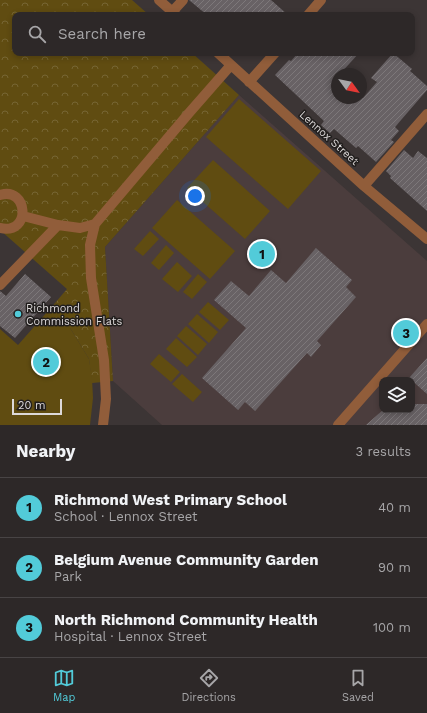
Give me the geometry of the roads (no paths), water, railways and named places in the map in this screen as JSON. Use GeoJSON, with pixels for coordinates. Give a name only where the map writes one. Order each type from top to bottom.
{"type":"FeatureCollection","features":[{"type":"Feature","properties":{"kind":"street"},"geometry":{"type":"LineString","coordinates":[[159,0],[173,12]]}},
{"type":"Feature","properties":{"kind":"street"},"geometry":{"type":"LineString","coordinates":[[175,12],[183,0]]}},
{"type":"Feature","properties":{"kind":"street"},"geometry":{"type":"LineString","coordinates":[[311,12],[321,0]]}},
{"type":"Feature","properties":{"kind":"street","name":"Lennox Street"},"geometry":{"type":"LineString","coordinates":[[221,56],[364,186],[427,239]]}},
{"type":"Feature","properties":{"kind":"street"},"geometry":{"type":"LineString","coordinates":[[250,82],[272,56]]}},
{"type":"Feature","properties":{"kind":"street"},"geometry":{"type":"LineString","coordinates":[[104,425],[106,399],[104,360],[91,278],[90,257],[90,245],[95,224],[231,65]]}},
{"type":"Feature","properties":{"kind":"street"},"geometry":{"type":"LineString","coordinates":[[364,186],[427,114]]}},
{"type":"Feature","properties":{"kind":"street"},"geometry":{"type":"LineString","coordinates":[[0,195],[9,194],[19,200],[22,205],[23,216],[20,222],[11,228],[0,228]]}},
{"type":"Feature","properties":{"kind":"street"},"geometry":{"type":"LineString","coordinates":[[23,216],[58,225],[80,228],[95,224]]}},
{"type":"Feature","properties":{"kind":"street"},"geometry":{"type":"LineString","coordinates":[[0,285],[58,225]]}},
{"type":"Feature","properties":{"kind":"street"},"geometry":{"type":"LineString","coordinates":[[338,425],[427,324]]}},
{"type":"Feature","properties":{"kind":"place","name":"Richmond West Primary School"},"geometry":{"type":"Point","coordinates":[262,254]}},
{"type":"Feature","properties":{"kind":"place","name":"Richmond Commission Flats"},"geometry":{"type":"Point","coordinates":[18,314]}},
{"type":"Feature","properties":{"kind":"place","name":"North Richmond Community Health"},"geometry":{"type":"Point","coordinates":[406,333]}},
{"type":"Feature","properties":{"kind":"place","name":"Belgium Avenue Community Garden"},"geometry":{"type":"Point","coordinates":[46,362]}}]}
